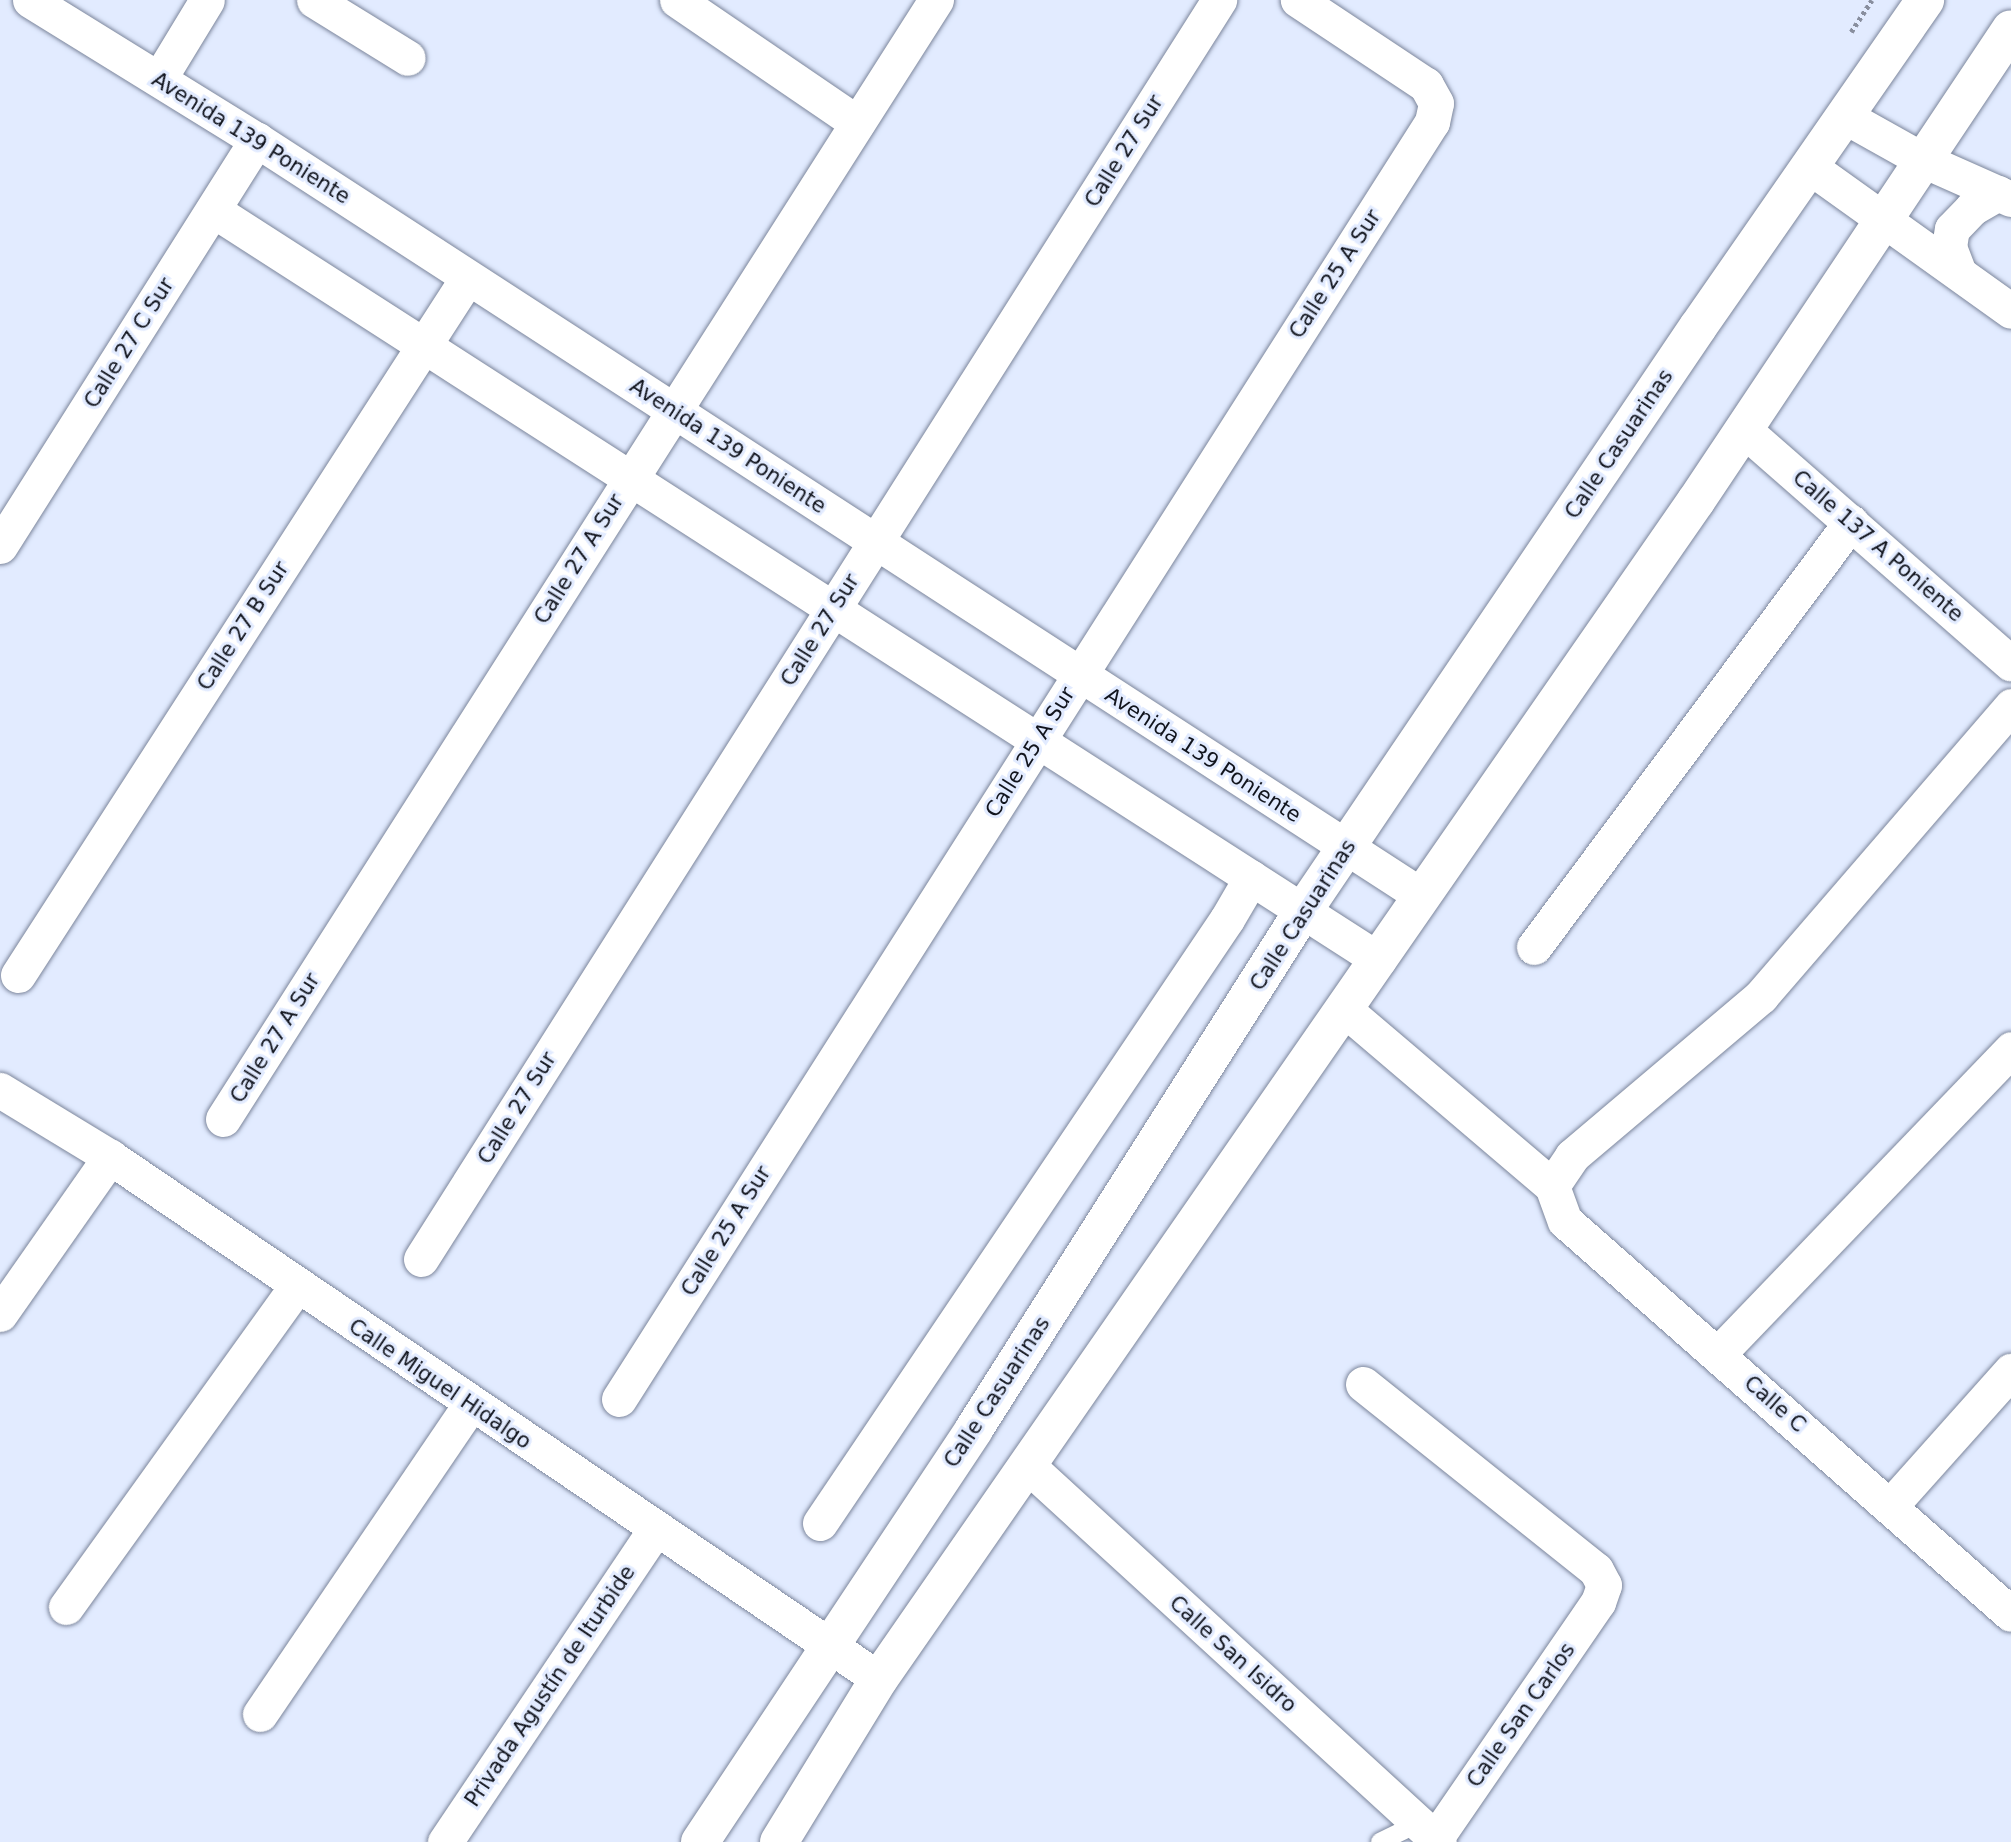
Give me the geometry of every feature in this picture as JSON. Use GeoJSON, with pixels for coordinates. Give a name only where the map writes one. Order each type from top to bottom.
{"type":"FeatureCollection","features":[{"type":"Feature","properties":{"kind":"main road","name":"Calle Casuarinas"},"geometry":{"type":"LineString","coordinates":[[700,1842],[974,1429],[1303,911],[1698,327],[1925,0]]}},
{"type":"Feature","properties":{"kind":"main road"},"geometry":{"type":"LineString","coordinates":[[779,1842],[879,1679],[1379,960],[1743,429],[2011,29]]}},
{"type":"Feature","properties":{"kind":"street","name":"Avenida 139 Poniente"},"geometry":{"type":"LineString","coordinates":[[30,0],[257,140],[1422,896]]}},
{"type":"Feature","properties":{"kind":"street"},"geometry":{"type":"LineString","coordinates":[[159,79],[207,0]]}},
{"type":"Feature","properties":{"kind":"street"},"geometry":{"type":"LineString","coordinates":[[314,0],[408,58]]}},
{"type":"Feature","properties":{"kind":"street"},"geometry":{"type":"LineString","coordinates":[[677,0],[857,123]]}},
{"type":"Feature","properties":{"kind":"street","name":"Calle 27 A Sur"},"geometry":{"type":"LineString","coordinates":[[223,1119],[936,0]]}},
{"type":"Feature","properties":{"kind":"street","name":"Calle 27 Sur"},"geometry":{"type":"LineString","coordinates":[[421,1259],[1219,0]]}},
{"type":"Feature","properties":{"kind":"street","name":"Calle 25 A Sur"},"geometry":{"type":"LineString","coordinates":[[619,1399],[1432,122],[1436,103],[1426,85],[1298,0]]}},
{"type":"Feature","properties":{"kind":"street"},"geometry":{"type":"LineString","coordinates":[[1846,117],[1923,160],[2004,196]]}},
{"type":"Feature","properties":{"kind":"street","name":"Calle 27 C Sur"},"geometry":{"type":"LineString","coordinates":[[0,546],[257,140]]}},
{"type":"Feature","properties":{"kind":"street"},"geometry":{"type":"LineString","coordinates":[[1810,167],[2010,310]]}},
{"type":"Feature","properties":{"kind":"street"},"geometry":{"type":"LineString","coordinates":[[1959,273],[1949,247],[1952,229],[1972,208],[2004,196]]}},
{"type":"Feature","properties":{"kind":"street"},"geometry":{"type":"LineString","coordinates":[[213,210],[1379,960]]}},
{"type":"Feature","properties":{"kind":"street","name":"Calle 27 B Sur"},"geometry":{"type":"LineString","coordinates":[[18,975],[468,277]]}},
{"type":"Feature","properties":{"kind":"street","name":"Calle 137 A Poniente"},"geometry":{"type":"LineString","coordinates":[[1743,429],[2011,664]]}},
{"type":"Feature","properties":{"kind":"street"},"geometry":{"type":"LineString","coordinates":[[1534,947],[1851,522]]}},
{"type":"Feature","properties":{"kind":"street"},"geometry":{"type":"LineString","coordinates":[[1344,1009],[1552,1186],[1572,1156],[1760,996],[2011,706]]}},
{"type":"Feature","properties":{"kind":"street"},"geometry":{"type":"LineString","coordinates":[[820,1523],[1204,953],[1251,878]]}},
{"type":"Feature","properties":{"kind":"street"},"geometry":{"type":"LineString","coordinates":[[1718,1354],[2011,1049]]}},
{"type":"Feature","properties":{"kind":"street","name":"Calle Miguel Hidalgo"},"geometry":{"type":"LineString","coordinates":[[0,1090],[110,1157],[470,1405],[879,1679]]}},
{"type":"Feature","properties":{"kind":"street"},"geometry":{"type":"LineString","coordinates":[[0,1314],[110,1157]]}},
{"type":"Feature","properties":{"kind":"street","name":"Calle C"},"geometry":{"type":"LineString","coordinates":[[1552,1186],[1565,1221],[1891,1505],[2011,1614]]}},
{"type":"Feature","properties":{"kind":"street"},"geometry":{"type":"LineString","coordinates":[[66,1607],[297,1285]]}},
{"type":"Feature","properties":{"kind":"street"},"geometry":{"type":"LineString","coordinates":[[1891,1505],[2011,1371]]}},
{"type":"Feature","properties":{"kind":"street","name":"Calle San Carlos"},"geometry":{"type":"LineString","coordinates":[[1363,1384],[1596,1570],[1604,1585],[1598,1602],[1431,1836]]}},
{"type":"Feature","properties":{"kind":"street"},"geometry":{"type":"LineString","coordinates":[[260,1714],[470,1405]]}},
{"type":"Feature","properties":{"kind":"street","name":"Calle San Isidro"},"geometry":{"type":"LineString","coordinates":[[1027,1465],[1431,1836]]}},
{"type":"Feature","properties":{"kind":"street","name":"Privada Agustín de Iturbide"},"geometry":{"type":"LineString","coordinates":[[445,1842],[655,1530]]}},
{"type":"Feature","properties":{"kind":"lane"},"geometry":{"type":"LineString","coordinates":[[1380,1842],[1431,1836]]}}]}
